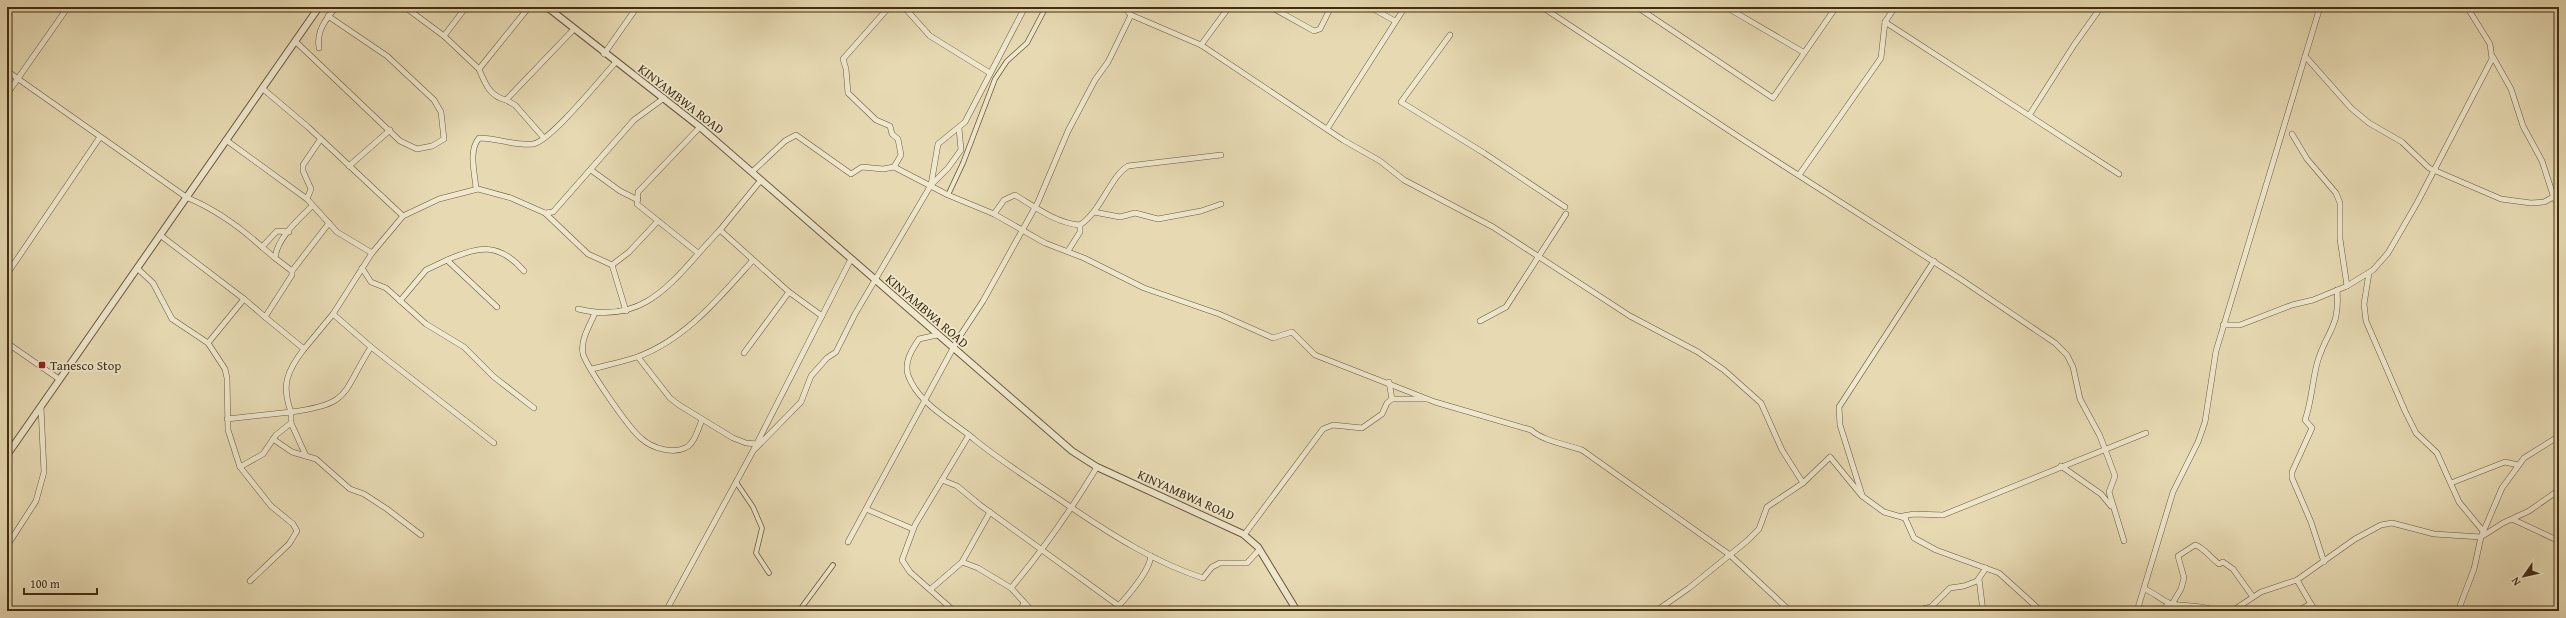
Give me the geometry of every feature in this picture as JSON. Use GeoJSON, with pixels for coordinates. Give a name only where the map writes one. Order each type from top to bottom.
{"type":"FeatureCollection","features":[{"type":"Feature","properties":{"kind":"street"},"geometry":{"type":"LineString","coordinates":[[7,94],[68,7]]}},
{"type":"Feature","properties":{"kind":"street"},"geometry":{"type":"LineString","coordinates":[[7,456],[59,379],[319,7]]}},
{"type":"Feature","properties":{"kind":"street"},"geometry":{"type":"LineString","coordinates":[[319,48],[318,35],[328,16],[336,7]]}},
{"type":"Feature","properties":{"kind":"street"},"geometry":{"type":"LineString","coordinates":[[405,7],[444,36],[479,69],[486,86],[496,97],[515,105],[544,138]]}},
{"type":"Feature","properties":{"kind":"street"},"geometry":{"type":"LineString","coordinates":[[444,36],[466,7]]}},
{"type":"Feature","properties":{"kind":"street"},"geometry":{"type":"LineString","coordinates":[[479,69],[529,7]]}},
{"type":"Feature","properties":{"kind":"street","name":"KINYAMBWA ROAD"},"geometry":{"type":"LineString","coordinates":[[547,7],[604,54],[664,98],[700,127],[954,350],[1072,451],[1097,468],[1230,526],[1244,535],[1259,550],[1297,611]]}},
{"type":"Feature","properties":{"kind":"street"},"geometry":{"type":"LineString","coordinates":[[604,54],[637,7]]}},
{"type":"Feature","properties":{"kind":"street"},"geometry":{"type":"LineString","coordinates":[[889,7],[843,59],[846,69],[848,93],[876,120],[890,126],[892,134],[898,139],[902,149],[901,155],[894,167]]}},
{"type":"Feature","properties":{"kind":"street"},"geometry":{"type":"LineString","coordinates":[[904,7],[930,36],[990,73]]}},
{"type":"Feature","properties":{"kind":"street"},"geometry":{"type":"LineString","coordinates":[[931,185],[938,144],[965,122],[1025,7]]}},
{"type":"Feature","properties":{"kind":"street"},"geometry":{"type":"LineString","coordinates":[[948,195],[963,163],[995,79],[1007,61],[1027,43],[1046,7]]}},
{"type":"Feature","properties":{"kind":"street"},"geometry":{"type":"LineString","coordinates":[[1124,7],[1131,15],[1201,45],[1327,129],[1380,162],[1404,180],[1482,221],[1539,256],[1630,316],[1698,352],[1747,390],[1761,403],[1776,438],[1802,483]]}},
{"type":"Feature","properties":{"kind":"street"},"geometry":{"type":"LineString","coordinates":[[1201,45],[1229,7]]}},
{"type":"Feature","properties":{"kind":"street"},"geometry":{"type":"LineString","coordinates":[[1271,7],[1314,31],[1320,29],[1331,7]]}},
{"type":"Feature","properties":{"kind":"street"},"geometry":{"type":"LineString","coordinates":[[1370,7],[1395,21]]}},
{"type":"Feature","properties":{"kind":"street"},"geometry":{"type":"LineString","coordinates":[[1327,129],[1405,7]]}},
{"type":"Feature","properties":{"kind":"street"},"geometry":{"type":"LineString","coordinates":[[1542,7],[1798,175],[1934,261],[2055,343],[2067,355],[2072,367],[2080,399],[2100,436],[2115,476],[2109,492],[2114,513],[2124,541]]}},
{"type":"Feature","properties":{"kind":"street"},"geometry":{"type":"LineString","coordinates":[[1637,7],[1773,98],[1803,52],[1836,7]]}},
{"type":"Feature","properties":{"kind":"street"},"geometry":{"type":"LineString","coordinates":[[1726,7],[1803,52]]}},
{"type":"Feature","properties":{"kind":"street"},"geometry":{"type":"LineString","coordinates":[[1798,175],[1881,58],[1885,22],[1895,7]]}},
{"type":"Feature","properties":{"kind":"street"},"geometry":{"type":"LineString","coordinates":[[2030,114],[2074,44],[2101,7]]}},
{"type":"Feature","properties":{"kind":"street"},"geometry":{"type":"LineString","coordinates":[[2137,611],[2173,492],[2198,442],[2205,422],[2216,351],[2320,7]]}},
{"type":"Feature","properties":{"kind":"street"},"geometry":{"type":"LineString","coordinates":[[2467,7],[2490,44],[2492,57],[2511,89],[2523,126],[2542,161],[2554,198],[2559,205]]}},
{"type":"Feature","properties":{"kind":"street"},"geometry":{"type":"LineString","coordinates":[[848,542],[1035,207],[1068,131],[1095,80],[1108,62],[1131,15]]}},
{"type":"Feature","properties":{"kind":"street"},"geometry":{"type":"LineString","coordinates":[[295,41],[400,141],[417,149],[440,142],[444,136],[441,112],[434,100],[388,56],[328,16]]}},
{"type":"Feature","properties":{"kind":"street"},"geometry":{"type":"LineString","coordinates":[[1885,22],[2030,114],[2119,174]]}},
{"type":"Feature","properties":{"kind":"street"},"geometry":{"type":"LineString","coordinates":[[506,100],[574,29]]}},
{"type":"Feature","properties":{"kind":"street"},"geometry":{"type":"LineString","coordinates":[[1450,35],[1401,102],[1438,127],[1484,152],[1565,207]]}},
{"type":"Feature","properties":{"kind":"street"},"geometry":{"type":"LineString","coordinates":[[2305,56],[2351,108],[2369,123],[2402,142],[2422,163],[2435,171],[2501,199],[2532,203],[2554,198],[2559,194]]}},
{"type":"Feature","properties":{"kind":"street"},"geometry":{"type":"LineString","coordinates":[[2224,325],[2240,325],[2338,290],[2369,273],[2388,253],[2435,171],[2492,57]]}},
{"type":"Feature","properties":{"kind":"street"},"geometry":{"type":"LineString","coordinates":[[476,189],[473,157],[474,144],[479,138],[494,138],[515,144],[535,143],[544,138],[616,62]]}},
{"type":"Feature","properties":{"kind":"street"},"geometry":{"type":"LineString","coordinates":[[7,70],[100,138],[186,197],[209,206],[292,271]]}},
{"type":"Feature","properties":{"kind":"street"},"geometry":{"type":"LineString","coordinates":[[262,88],[403,216]]}},
{"type":"Feature","properties":{"kind":"street"},"geometry":{"type":"LineString","coordinates":[[545,213],[553,212],[634,120],[664,98]]}},
{"type":"Feature","properties":{"kind":"street"},"geometry":{"type":"LineString","coordinates":[[698,253],[638,204],[638,192],[700,127]]}},
{"type":"Feature","properties":{"kind":"street"},"geometry":{"type":"LineString","coordinates":[[753,451],[801,402],[811,376],[827,358],[836,352],[875,280],[931,185],[948,168],[961,150],[959,128]]}},
{"type":"Feature","properties":{"kind":"street"},"geometry":{"type":"LineString","coordinates":[[349,166],[390,130]]}},
{"type":"Feature","properties":{"kind":"street"},"geometry":{"type":"LineString","coordinates":[[2292,134],[2307,159],[2336,193],[2340,203],[2340,239],[2347,286]]}},
{"type":"Feature","properties":{"kind":"street"},"geometry":{"type":"LineString","coordinates":[[752,172],[785,141],[796,135],[851,174],[862,167],[883,169],[894,167],[948,195],[994,214],[1022,231],[1068,251],[1144,288],[1219,314],[1273,338],[1292,332],[1315,355],[1389,382],[1431,400],[1531,430],[1540,438],[1557,441],[1582,450],[1730,555],[1790,611]]}},
{"type":"Feature","properties":{"kind":"street"},"geometry":{"type":"LineString","coordinates":[[7,274],[100,138]]}},
{"type":"Feature","properties":{"kind":"street"},"geometry":{"type":"LineString","coordinates":[[226,140],[307,199],[337,232],[372,253]]}},
{"type":"Feature","properties":{"kind":"street"},"geometry":{"type":"LineString","coordinates":[[307,199],[311,189],[303,170],[303,165],[320,140]]}},
{"type":"Feature","properties":{"kind":"street"},"geometry":{"type":"LineString","coordinates":[[1068,251],[1080,232],[1080,225],[1094,212],[1121,170],[1128,166],[1221,155]]}},
{"type":"Feature","properties":{"kind":"street"},"geometry":{"type":"LineString","coordinates":[[591,170],[620,191],[638,200]]}},
{"type":"Feature","properties":{"kind":"street"},"geometry":{"type":"LineString","coordinates":[[578,309],[595,313],[626,312],[650,301],[720,230],[761,180]]}},
{"type":"Feature","properties":{"kind":"street"},"geometry":{"type":"LineString","coordinates":[[306,456],[291,423],[291,412],[287,403],[287,373],[304,349],[333,314],[372,253],[403,216],[439,199],[476,189],[511,198],[545,213],[588,254],[612,265],[626,312]]}},
{"type":"Feature","properties":{"kind":"street"},"geometry":{"type":"LineString","coordinates":[[994,214],[1004,200],[1015,195],[1064,222],[1080,225]]}},
{"type":"Feature","properties":{"kind":"street"},"geometry":{"type":"LineString","coordinates":[[1094,212],[1120,217],[1135,213],[1158,219],[1201,211],[1221,204]]}},
{"type":"Feature","properties":{"kind":"street"},"geometry":{"type":"LineString","coordinates":[[275,258],[282,240],[312,206]]}},
{"type":"Feature","properties":{"kind":"street"},"geometry":{"type":"LineString","coordinates":[[1480,322],[1506,307],[1566,214]]}},
{"type":"Feature","properties":{"kind":"street"},"geometry":{"type":"LineString","coordinates":[[612,265],[629,252],[658,220]]}},
{"type":"Feature","properties":{"kind":"street"},"geometry":{"type":"LineString","coordinates":[[265,317],[292,275],[292,271],[329,223]]}},
{"type":"Feature","properties":{"kind":"street"},"geometry":{"type":"LineString","coordinates":[[720,230],[789,292],[822,316]]}},
{"type":"Feature","properties":{"kind":"street"},"geometry":{"type":"LineString","coordinates":[[262,247],[277,231],[289,232]]}},
{"type":"Feature","properties":{"kind":"street"},"geometry":{"type":"LineString","coordinates":[[160,235],[244,299],[304,349]]}},
{"type":"Feature","properties":{"kind":"street"},"geometry":{"type":"LineString","coordinates":[[400,301],[426,270],[477,248],[504,253],[515,260],[524,271]]}},
{"type":"Feature","properties":{"kind":"street"},"geometry":{"type":"LineString","coordinates":[[666,611],[757,444],[851,258]]}},
{"type":"Feature","properties":{"kind":"street"},"geometry":{"type":"LineString","coordinates":[[447,260],[497,308]]}},
{"type":"Feature","properties":{"kind":"street"},"geometry":{"type":"LineString","coordinates":[[592,369],[638,357],[682,332],[723,293],[753,260]]}},
{"type":"Feature","properties":{"kind":"street"},"geometry":{"type":"LineString","coordinates":[[1862,496],[1843,437],[1839,408],[1934,261]]}},
{"type":"Feature","properties":{"kind":"street"},"geometry":{"type":"LineString","coordinates":[[137,268],[156,288],[166,312],[172,319],[208,343],[225,368],[227,378],[228,430],[240,467],[271,506],[293,524],[297,531],[289,544],[250,581]]}},
{"type":"Feature","properties":{"kind":"street"},"geometry":{"type":"LineString","coordinates":[[362,268],[371,282],[386,288],[426,324],[464,347],[494,377],[534,408]]}},
{"type":"Feature","properties":{"kind":"street"},"geometry":{"type":"LineString","coordinates":[[2369,273],[2364,304],[2366,321],[2410,421],[2419,436],[2437,452],[2464,511],[2482,534]]}},
{"type":"Feature","properties":{"kind":"street"},"geometry":{"type":"LineString","coordinates":[[2324,562],[2311,522],[2293,483],[2292,472],[2312,428],[2305,420],[2311,404],[2318,360],[2336,324],[2339,304],[2338,290]]}},
{"type":"Feature","properties":{"kind":"street"},"geometry":{"type":"LineString","coordinates":[[744,353],[789,292]]}},
{"type":"Feature","properties":{"kind":"street"},"geometry":{"type":"LineString","coordinates":[[208,343],[244,299]]}},
{"type":"Feature","properties":{"kind":"street"},"geometry":{"type":"LineString","coordinates":[[595,313],[585,334],[583,353],[605,392],[642,439],[656,448],[675,450],[686,448],[693,441],[702,420]]}},
{"type":"Feature","properties":{"kind":"street"},"geometry":{"type":"LineString","coordinates":[[333,314],[372,347],[494,443]]}},
{"type":"Feature","properties":{"kind":"street"},"geometry":{"type":"LineString","coordinates":[[937,335],[920,339],[908,358],[906,367],[913,385],[926,400],[986,450],[1073,508],[1100,528],[1151,556],[1203,578],[1212,567],[1220,563],[1247,563],[1259,550]]}},
{"type":"Feature","properties":{"kind":"street"},"geometry":{"type":"LineString","coordinates":[[7,343],[59,379]]}},
{"type":"Feature","properties":{"kind":"street"},"geometry":{"type":"LineString","coordinates":[[227,419],[316,408],[337,401],[343,395],[372,347]]}},
{"type":"Feature","properties":{"kind":"street"},"geometry":{"type":"LineString","coordinates":[[638,357],[670,398],[702,420],[733,438],[746,443],[757,444]]}},
{"type":"Feature","properties":{"kind":"street"},"geometry":{"type":"LineString","coordinates":[[1244,535],[1323,429],[1333,424],[1362,428],[1372,423],[1392,399],[1389,382]]}},
{"type":"Feature","properties":{"kind":"street"},"geometry":{"type":"LineString","coordinates":[[1392,399],[1431,400]]}},
{"type":"Feature","properties":{"kind":"street"},"geometry":{"type":"LineString","coordinates":[[7,546],[36,501],[44,472],[41,407]]}},
{"type":"Feature","properties":{"kind":"street"},"geometry":{"type":"LineString","coordinates":[[240,467],[263,454],[273,439],[291,423]]}},
{"type":"Feature","properties":{"kind":"street"},"geometry":{"type":"LineString","coordinates":[[1656,611],[1730,555],[1759,529],[1767,507],[1802,483],[1830,457],[1862,496],[1884,512],[1903,516],[1914,514],[1943,514],[2015,484],[2032,480],[2061,466],[2146,433]]}},
{"type":"Feature","properties":{"kind":"street"},"geometry":{"type":"LineString","coordinates":[[954,611],[932,589],[910,572],[902,560],[913,529],[969,435]]}},
{"type":"Feature","properties":{"kind":"street"},"geometry":{"type":"LineString","coordinates":[[2458,611],[2474,569],[2482,534],[2502,488],[2518,465],[2529,454],[2559,436]]}},
{"type":"Feature","properties":{"kind":"street"},"geometry":{"type":"LineString","coordinates":[[273,439],[292,452],[324,464],[350,489],[382,506],[421,535]]}},
{"type":"Feature","properties":{"kind":"street"},"geometry":{"type":"LineString","coordinates":[[2451,483],[2505,462],[2518,465]]}},
{"type":"Feature","properties":{"kind":"street"},"geometry":{"type":"LineString","coordinates":[[2061,466],[2101,494],[2114,513]]}},
{"type":"Feature","properties":{"kind":"street"},"geometry":{"type":"LineString","coordinates":[[1011,588],[1042,551],[1073,508],[1097,468]]}},
{"type":"Feature","properties":{"kind":"street"},"geometry":{"type":"LineString","coordinates":[[942,480],[957,486],[1042,551],[1119,606]]}},
{"type":"Feature","properties":{"kind":"street"},"geometry":{"type":"LineString","coordinates":[[736,482],[753,507],[762,528],[756,553],[769,573]]}},
{"type":"Feature","properties":{"kind":"street"},"geometry":{"type":"LineString","coordinates":[[2232,611],[2253,597],[2297,580],[2370,529],[2387,523],[2434,534],[2482,534],[2529,511],[2559,490]]}},
{"type":"Feature","properties":{"kind":"street"},"geometry":{"type":"LineString","coordinates":[[866,509],[913,529]]}},
{"type":"Feature","properties":{"kind":"street"},"geometry":{"type":"LineString","coordinates":[[932,589],[962,562],[990,512]]}},
{"type":"Feature","properties":{"kind":"street"},"geometry":{"type":"LineString","coordinates":[[1903,516],[1914,538],[1936,550],[2006,577],[2041,611]]}},
{"type":"Feature","properties":{"kind":"street"},"geometry":{"type":"LineString","coordinates":[[2512,519],[2559,543]]}},
{"type":"Feature","properties":{"kind":"street"},"geometry":{"type":"LineString","coordinates":[[2160,611],[2171,604],[2181,589],[2184,578],[2178,556],[2195,545],[2201,547],[2212,560],[2219,564],[2223,562],[2231,566],[2253,597]]}},
{"type":"Feature","properties":{"kind":"street"},"geometry":{"type":"LineString","coordinates":[[1114,611],[1137,583],[1150,562],[1151,556]]}},
{"type":"Feature","properties":{"kind":"street"},"geometry":{"type":"LineString","coordinates":[[962,562],[978,568],[1011,588],[1032,611]]}},
{"type":"Feature","properties":{"kind":"street"},"geometry":{"type":"LineString","coordinates":[[800,611],[833,565]]}},
{"type":"Feature","properties":{"kind":"street"},"geometry":{"type":"LineString","coordinates":[[1914,611],[1931,607],[1945,590],[1970,584],[1979,578],[1986,568]]}},
{"type":"Feature","properties":{"kind":"street"},"geometry":{"type":"LineString","coordinates":[[1979,578],[1983,611]]}},
{"type":"Feature","properties":{"kind":"street"},"geometry":{"type":"LineString","coordinates":[[2297,580],[2315,611]]}},
{"type":"Feature","properties":{"kind":"street"},"geometry":{"type":"LineString","coordinates":[[2144,589],[2156,593],[2171,604],[2198,605],[2216,611]]}},
{"type":"Feature","properties":{"kind":"street"},"geometry":{"type":"LineString","coordinates":[[2297,611],[2311,604]]}},
{"type":"Feature","properties":{"kind":"street"},"geometry":{"type":"LineString","coordinates":[[1019,611],[1023,605]]}},
{"type":"Feature","properties":{"kind":"place","name":"Tanesco Stop"},"geometry":{"type":"Point","coordinates":[42,365]}}]}
